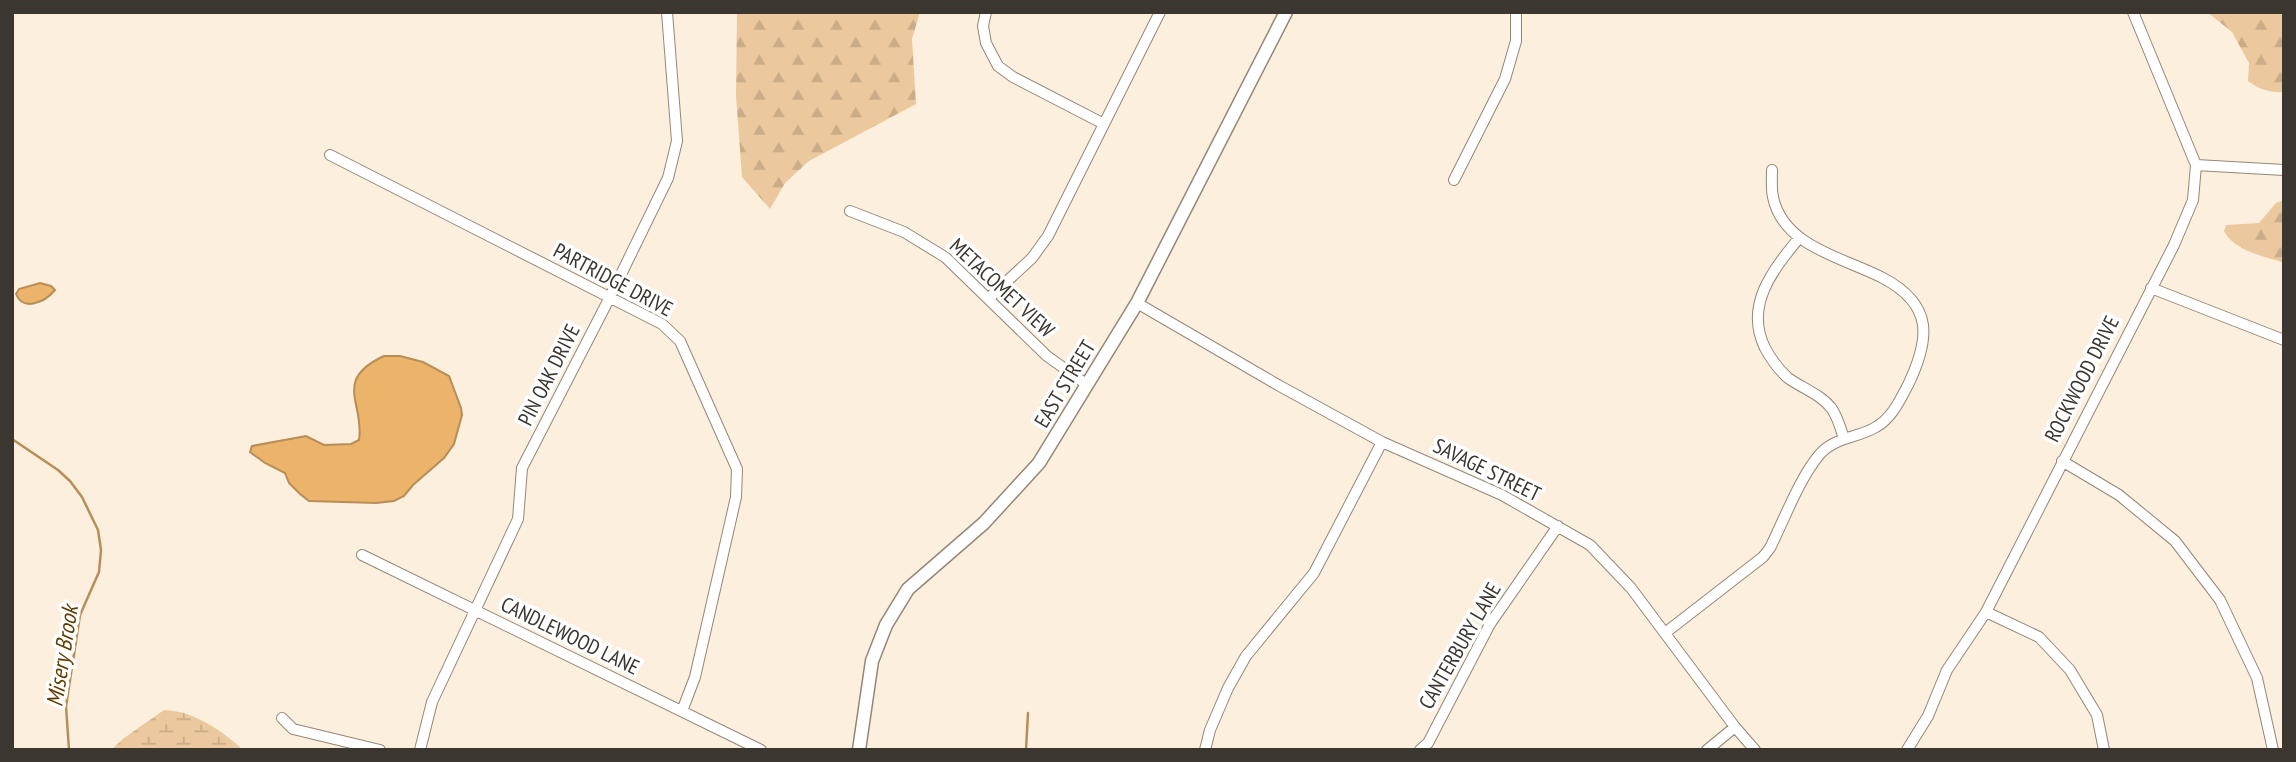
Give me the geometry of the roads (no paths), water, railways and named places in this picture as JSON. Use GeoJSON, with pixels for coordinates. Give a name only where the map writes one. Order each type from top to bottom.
{"type":"FeatureCollection","features":[{"type":"Feature","properties":{"kind":"street","name":"PIN OAK DRIVE"},"geometry":{"type":"LineString","coordinates":[[420,750],[432,702],[518,519],[522,468],[668,178],[677,141],[667,12]]}},
{"type":"Feature","properties":{"kind":"street"},"geometry":{"type":"LineString","coordinates":[[986,12],[983,26],[986,43],[998,66],[1013,77],[1104,124]]}},
{"type":"Feature","properties":{"kind":"street"},"geometry":{"type":"LineString","coordinates":[[989,298],[1032,258],[1044,242],[1160,12]]}},
{"type":"Feature","properties":{"kind":"street","name":"EAST STREET"},"geometry":{"type":"LineString","coordinates":[[859,750],[872,661],[886,625],[908,589],[984,523],[1039,463],[1137,303],[1286,12]]}},
{"type":"Feature","properties":{"kind":"street"},"geometry":{"type":"LineString","coordinates":[[1454,180],[1505,79],[1516,41],[1516,12]]}},
{"type":"Feature","properties":{"kind":"street","name":"ROCKWOOD DRIVE"},"geometry":{"type":"LineString","coordinates":[[1907,750],[1928,716],[1947,670],[1986,612],[2174,245],[2193,200],[2196,165],[2133,12]]}},
{"type":"Feature","properties":{"kind":"street","name":"PARTRIDGE DRIVE"},"geometry":{"type":"LineString","coordinates":[[330,155],[662,324],[680,341],[737,469],[736,497],[695,677],[682,711]]}},
{"type":"Feature","properties":{"kind":"street"},"geometry":{"type":"LineString","coordinates":[[2196,165],[2284,170]]}},
{"type":"Feature","properties":{"kind":"street"},"geometry":{"type":"LineString","coordinates":[[1665,633],[1763,557],[1813,464],[1830,445],[1877,426],[1890,415],[1902,397],[1922,354],[1923,325],[1918,307],[1908,294],[1896,285],[1799,238],[1782,218],[1776,206],[1772,170]]}},
{"type":"Feature","properties":{"kind":"street","name":"METACOMET VIEW"},"geometry":{"type":"LineString","coordinates":[[849,211],[905,232],[945,257],[1047,356],[1086,384]]}},
{"type":"Feature","properties":{"kind":"street"},"geometry":{"type":"LineString","coordinates":[[1799,238],[1774,269],[1764,288],[1758,306],[1758,328],[1771,359],[1786,376],[1831,408],[1844,439]]}},
{"type":"Feature","properties":{"kind":"street"},"geometry":{"type":"LineString","coordinates":[[2151,288],[2284,340]]}},
{"type":"Feature","properties":{"kind":"street","name":"SAVAGE STREET"},"geometry":{"type":"LineString","coordinates":[[1137,303],[1382,442],[1502,495],[1590,545],[1631,588],[1755,750]]}},
{"type":"Feature","properties":{"kind":"street"},"geometry":{"type":"LineString","coordinates":[[1205,750],[1210,730],[1245,656],[1314,573],[1382,442]]}},
{"type":"Feature","properties":{"kind":"street"},"geometry":{"type":"LineString","coordinates":[[2062,461],[2119,495],[2175,541],[2220,600],[2257,678],[2273,750]]}},
{"type":"Feature","properties":{"kind":"street","name":"CANTERBURY LANE"},"geometry":{"type":"LineString","coordinates":[[1420,750],[1428,743],[1490,624],[1558,526]]}},
{"type":"Feature","properties":{"kind":"street","name":"CANDLEWOOD LANE"},"geometry":{"type":"LineString","coordinates":[[362,555],[761,750]]}},
{"type":"Feature","properties":{"kind":"street"},"geometry":{"type":"LineString","coordinates":[[1986,612],[2039,637],[2070,670],[2097,715],[2104,750]]}},
{"type":"Feature","properties":{"kind":"street"},"geometry":{"type":"LineString","coordinates":[[282,718],[293,729],[380,750]]}},
{"type":"Feature","properties":{"kind":"street"},"geometry":{"type":"LineString","coordinates":[[1707,750],[1735,727]]}},
{"type":"Feature","properties":{"kind":"waterway","name":"Misery Brook"},"geometry":{"type":"LineString","coordinates":[[12,439],[70,481],[82,497],[98,530],[101,550],[99,572],[80,615],[66,706],[69,750]]}},
{"type":"Feature","properties":{"kind":"waterway"},"geometry":{"type":"LineString","coordinates":[[1026,750],[1028,713]]}}]}
